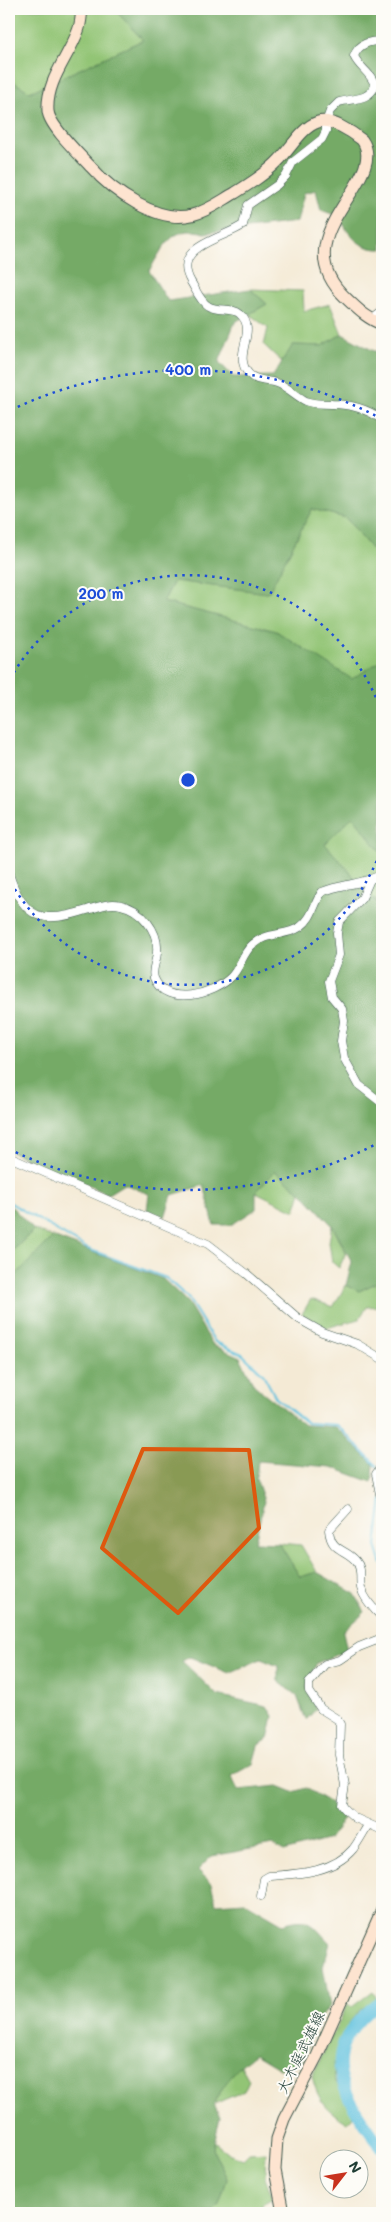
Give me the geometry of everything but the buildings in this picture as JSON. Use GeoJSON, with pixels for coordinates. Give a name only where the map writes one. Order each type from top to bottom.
{"type":"FeatureCollection","features":[{"type":"Feature","properties":{"kind":"street"},"geometry":{"type":"LineString","coordinates":[[82,9],[79,30],[48,92],[48,114],[58,131],[95,171],[134,203],[168,216],[191,216],[208,209],[257,179],[280,160],[308,128],[318,122],[337,124],[362,140],[371,150],[374,158],[373,169],[368,181],[339,221],[333,234],[326,260],[326,270],[343,295],[377,322],[382,312]]}},
{"type":"Feature","properties":{"kind":"street"},"geometry":{"type":"LineString","coordinates":[[382,41],[368,41],[356,51],[354,56],[357,64],[374,79],[375,86],[372,92],[364,98],[339,102],[330,112],[326,122],[326,131],[322,139],[293,162],[286,176],[277,185],[248,205],[243,225],[234,232],[208,240],[194,250],[187,259],[186,268],[188,277],[202,301],[218,310],[235,311],[240,314],[247,324],[248,332],[242,352],[242,361],[248,374],[256,379],[285,386],[305,400],[317,404],[351,406],[368,411],[382,420]]}},
{"type":"Feature","properties":{"kind":"street"},"geometry":{"type":"LineString","coordinates":[[9,874],[19,898],[37,916],[49,919],[63,918],[111,904],[122,905],[144,918],[156,938],[157,952],[153,970],[154,978],[168,992],[189,996],[220,985],[231,978],[245,953],[264,937],[299,928],[308,920],[322,892],[353,883],[369,882],[382,874]]}},
{"type":"Feature","properties":{"kind":"street"},"geometry":{"type":"LineString","coordinates":[[369,882],[362,898],[339,922],[337,933],[339,955],[329,981],[332,997],[342,1009],[344,1021],[341,1041],[344,1058],[359,1084],[382,1102]]}},
{"type":"Feature","properties":{"kind":"street"},"geometry":{"type":"LineString","coordinates":[[9,1157],[208,1244],[247,1274],[299,1319],[322,1332],[357,1344],[382,1359]]}},
{"type":"Feature","properties":{"kind":"street"},"geometry":{"type":"LineString","coordinates":[[382,1466],[376,1474],[380,1494],[382,1495]]}},
{"type":"Feature","properties":{"kind":"street"},"geometry":{"type":"LineString","coordinates":[[348,1509],[329,1530],[330,1540],[335,1547],[356,1561],[360,1569],[361,1589],[382,1617]]}},
{"type":"Feature","properties":{"kind":"street"},"geometry":{"type":"LineString","coordinates":[[382,1638],[359,1647],[340,1660],[325,1664],[309,1684],[312,1699],[321,1709],[337,1719],[340,1724],[339,1755],[345,1784],[342,1804],[354,1818],[382,1830]]}},
{"type":"Feature","properties":{"kind":"street"},"geometry":{"type":"LineString","coordinates":[[262,1896],[264,1879],[268,1876],[305,1874],[335,1863],[352,1850],[368,1825]]}},
{"type":"Feature","properties":{"kind":"street","name":"大木庭武雄線"},"geometry":{"type":"LineString","coordinates":[[283,2213],[275,2170],[277,2139],[284,2119],[316,2056],[382,1910]]}},
{"type":"Feature","properties":{"kind":"highlighted area"},"geometry":{"type":"Polygon","coordinates":[[[143,1449],[249,1450],[259,1528],[178,1613],[102,1548],[143,1449]]]}},
{"type":"Feature","properties":{"kind":"green space"},"geometry":{"type":"Polygon","coordinates":[[[9,9],[114,9],[143,40],[30,92],[9,79],[9,9]]]}},
{"type":"Feature","properties":{"kind":"green space"},"geometry":{"type":"Polygon","coordinates":[[[114,9],[382,9],[382,249],[374,249],[361,244],[347,230],[340,217],[321,210],[316,190],[304,193],[297,222],[205,233],[194,231],[177,234],[170,239],[159,253],[149,271],[168,301],[250,289],[267,304],[235,322],[219,362],[233,377],[273,376],[293,345],[322,346],[342,334],[374,351],[382,352],[382,562],[346,518],[312,509],[268,593],[174,581],[163,602],[276,631],[352,679],[382,660],[382,854],[353,816],[325,844],[382,908],[382,1271],[378,1282],[359,1291],[346,1285],[352,1262],[332,1225],[301,1192],[275,1171],[256,1192],[256,1209],[231,1225],[214,1225],[204,1185],[172,1195],[165,1217],[147,1210],[149,1194],[124,1184],[108,1194],[9,1151],[9,79],[30,92],[143,40],[114,9]]]}},
{"type":"Feature","properties":{"kind":"green space"},"geometry":{"type":"Polygon","coordinates":[[[250,289],[303,291],[304,311],[330,304],[342,334],[322,346],[293,345],[282,362],[264,345],[268,328],[249,314],[267,304],[250,289]]]}},
{"type":"Feature","properties":{"kind":"green space"},"geometry":{"type":"Polygon","coordinates":[[[312,509],[346,518],[382,562],[382,660],[352,680],[276,631],[163,602],[174,581],[268,593],[312,509]]]}},
{"type":"Feature","properties":{"kind":"green space"},"geometry":{"type":"Polygon","coordinates":[[[353,815],[382,854],[382,908],[325,844],[353,815]]]}},
{"type":"Feature","properties":{"kind":"green space"},"geometry":{"type":"Polygon","coordinates":[[[275,1171],[301,1192],[295,1211],[256,1192],[275,1171]]]}},
{"type":"Feature","properties":{"kind":"green space"},"geometry":{"type":"Polygon","coordinates":[[[9,1204],[34,1230],[9,1254],[9,1204]]]}},
{"type":"Feature","properties":{"kind":"green space"},"geometry":{"type":"Polygon","coordinates":[[[332,1225],[346,1253],[339,1268],[332,1262],[329,1242],[332,1225]]]}},
{"type":"Feature","properties":{"kind":"green space"},"geometry":{"type":"Polygon","coordinates":[[[34,1230],[55,1238],[9,1282],[9,1254],[34,1230]]]}},
{"type":"Feature","properties":{"kind":"green space"},"geometry":{"type":"Polygon","coordinates":[[[53,1237],[163,1279],[188,1303],[213,1345],[240,1357],[254,1385],[304,1425],[336,1427],[374,1465],[372,1482],[331,1467],[258,1461],[256,1478],[264,1501],[255,1542],[279,1543],[300,1577],[317,1572],[355,1594],[365,1612],[343,1632],[347,1650],[317,1663],[306,1687],[316,1709],[306,1720],[297,1696],[278,1681],[278,1666],[261,1659],[229,1673],[190,1657],[182,1661],[217,1695],[267,1706],[273,1716],[268,1739],[258,1746],[253,1764],[231,1776],[238,1790],[278,1786],[293,1792],[306,1788],[337,1807],[344,1819],[329,1839],[284,1852],[273,1845],[212,1856],[198,1870],[211,1883],[216,1904],[245,1902],[283,1924],[299,1920],[305,1921],[314,1926],[330,1943],[323,1967],[330,2006],[316,2024],[301,2064],[280,2069],[255,2054],[231,2076],[214,2104],[220,2117],[213,2149],[227,2179],[219,2204],[212,2213],[23,2213],[9,2202],[9,1282],[53,1237]]]}},
{"type":"Feature","properties":{"kind":"green space"},"geometry":{"type":"Polygon","coordinates":[[[382,1282],[382,1306],[367,1307],[359,1319],[326,1328],[302,1314],[311,1299],[333,1307],[346,1285],[359,1291],[382,1282]]]}},
{"type":"Feature","properties":{"kind":"green space"},"geometry":{"type":"Polygon","coordinates":[[[279,1543],[301,1545],[317,1572],[300,1577],[279,1543]]]}},
{"type":"Feature","properties":{"kind":"green space"},"geometry":{"type":"Polygon","coordinates":[[[373,1991],[377,1998],[359,2011],[349,2023],[334,2063],[335,2080],[354,2115],[348,2123],[334,2114],[324,2104],[317,2092],[312,2076],[348,2004],[352,2007],[373,1991]]]}},
{"type":"Feature","properties":{"kind":"green space"},"geometry":{"type":"Polygon","coordinates":[[[240,2064],[249,2080],[244,2091],[214,2104],[227,2079],[240,2064]]]}},
{"type":"Feature","properties":{"kind":"green space"},"geometry":{"type":"Polygon","coordinates":[[[214,2142],[228,2153],[243,2159],[249,2153],[266,2152],[265,2177],[273,2198],[262,2204],[263,2213],[212,2213],[219,2204],[227,2179],[213,2149],[214,2142]]]}},
{"type":"Feature","properties":{"kind":"waterway"},"geometry":{"type":"LineString","coordinates":[[9,1202],[88,1249],[166,1278],[188,1298],[215,1342],[242,1354],[263,1374],[276,1398],[307,1423],[337,1425],[377,1466]]}},
{"type":"Feature","properties":{"kind":"waterway"},"geometry":{"type":"LineString","coordinates":[[382,1499],[376,1546],[382,1565]]}},
{"type":"Feature","properties":{"kind":"waterway"},"geometry":{"type":"LineString","coordinates":[[382,2000],[360,2019],[347,2037],[340,2055],[340,2072],[346,2090],[355,2108],[382,2148]]}}]}
